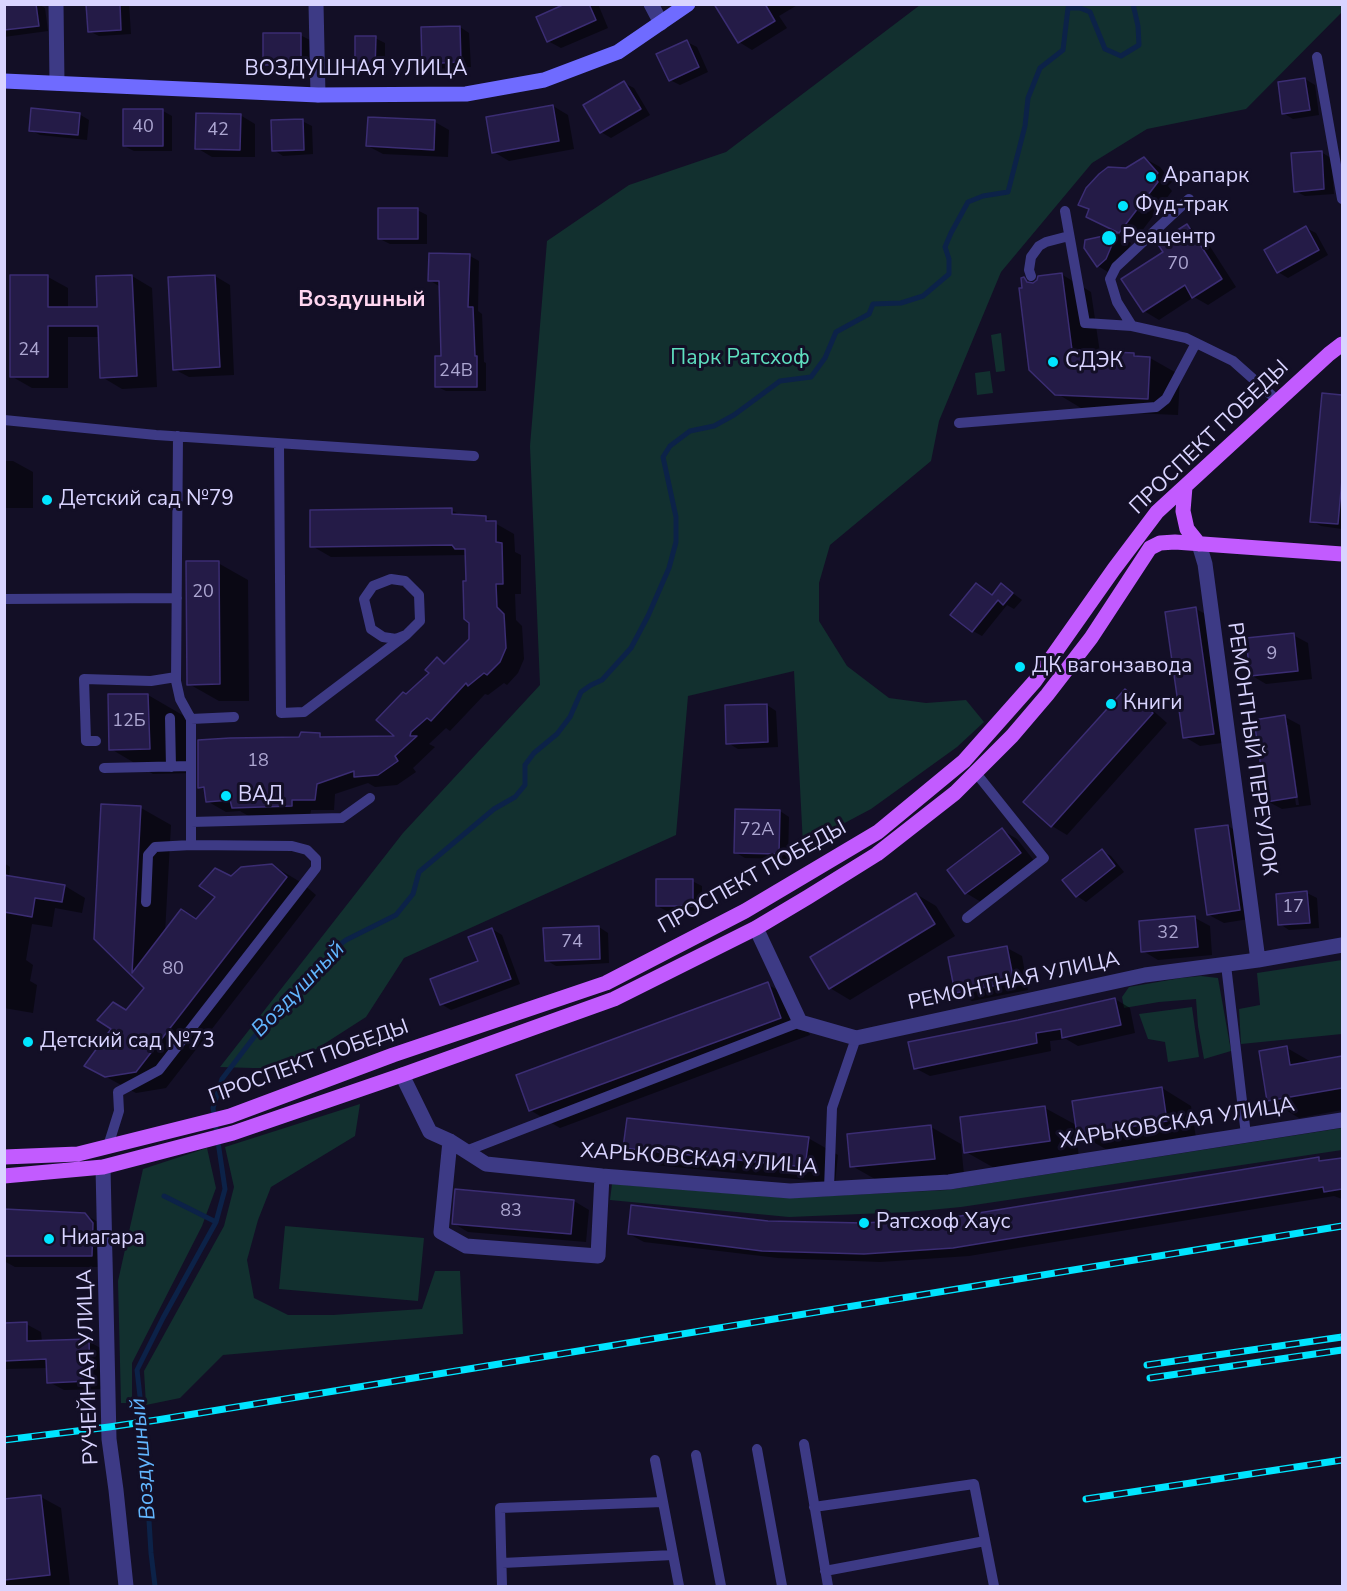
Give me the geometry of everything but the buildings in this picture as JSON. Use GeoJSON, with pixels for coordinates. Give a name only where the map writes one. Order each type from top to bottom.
{"type":"FeatureCollection","features":[{"type":"Feature","properties":{"kind":"main road","name":"ПРОСПЕКТ ПОБЕДЫ"},"geometry":{"type":"LineString","coordinates":[[4,1157],[78,1154],[230,1116],[393,1055],[606,983],[745,911],[878,831],[964,761],[1028,690],[1157,512],[1342,344]]}},
{"type":"Feature","properties":{"kind":"main road"},"geometry":{"type":"LineString","coordinates":[[1185,486],[1183,511],[1187,529],[1199,544],[1342,554]]}},
{"type":"Feature","properties":{"kind":"main road","name":"ПРОСПЕКТ ПОБЕДЫ"},"geometry":{"type":"LineString","coordinates":[[4,1176],[103,1167],[233,1133],[614,999],[756,928],[878,854],[933,811],[976,773],[1047,695],[1090,638],[1150,548],[1160,543],[1199,544]]}},
{"type":"Feature","properties":{"kind":"main road","name":"ХАРЬКОВСКАЯ УЛИЦА"},"geometry":{"type":"LineString","coordinates":[[393,1055],[402,1075]]}},
{"type":"Feature","properties":{"kind":"main road","name":"РУЧЕЙНАЯ УЛИЦА"},"geometry":{"type":"LineString","coordinates":[[103,1167],[108,1146]]}},
{"type":"Feature","properties":{"kind":"street"},"geometry":{"type":"LineString","coordinates":[[56,4],[57,83]]}},
{"type":"Feature","properties":{"kind":"street"},"geometry":{"type":"LineString","coordinates":[[316,4],[318,94]]}},
{"type":"Feature","properties":{"kind":"street"},"geometry":{"type":"LineString","coordinates":[[651,4],[661,23]]}},
{"type":"Feature","properties":{"kind":"street","name":"ВОЗДУШНАЯ УЛИЦА"},"geometry":{"type":"LineString","coordinates":[[4,81],[318,94],[466,94],[544,80],[618,52],[688,4]]}},
{"type":"Feature","properties":{"kind":"street","name":"РЕМОНТНЫЙ ПЕРЕУЛОК"},"geometry":{"type":"LineString","coordinates":[[1199,544],[1205,564],[1258,960]]}},
{"type":"Feature","properties":{"kind":"street"},"geometry":{"type":"LineString","coordinates":[[756,928],[800,1022]]}},
{"type":"Feature","properties":{"kind":"street","name":"РЕМОНТНАЯ УЛИЦА"},"geometry":{"type":"LineString","coordinates":[[800,1022],[855,1038],[1145,975],[1258,960],[1342,945]]}},
{"type":"Feature","properties":{"kind":"street","name":"ХАРЬКОВСКАЯ УЛИЦА"},"geometry":{"type":"LineString","coordinates":[[402,1075],[430,1132],[450,1141],[486,1164],[790,1191],[949,1182],[1342,1120]]}},
{"type":"Feature","properties":{"kind":"street"},"geometry":{"type":"LineString","coordinates":[[450,1141],[441,1232],[466,1246],[598,1256],[602,1176]]}},
{"type":"Feature","properties":{"kind":"street","name":"РУЧЕЙНАЯ УЛИЦА"},"geometry":{"type":"LineString","coordinates":[[103,1167],[109,1438],[126,1587]]}},
{"type":"Feature","properties":{"kind":"lane"},"geometry":{"type":"LineString","coordinates":[[1317,57],[1342,200]]}},
{"type":"Feature","properties":{"kind":"lane"},"geometry":{"type":"LineString","coordinates":[[1132,326],[1117,302],[1110,279],[1116,267],[1189,199]]}},
{"type":"Feature","properties":{"kind":"lane"},"geometry":{"type":"LineString","coordinates":[[1065,211],[1085,323],[1132,326],[1186,338],[1233,361],[1278,401]]}},
{"type":"Feature","properties":{"kind":"lane"},"geometry":{"type":"LineString","coordinates":[[1031,276],[1029,270],[1031,257],[1039,246],[1070,236]]}},
{"type":"Feature","properties":{"kind":"lane"},"geometry":{"type":"LineString","coordinates":[[959,423],[1156,407],[1166,399],[1196,343]]}},
{"type":"Feature","properties":{"kind":"lane"},"geometry":{"type":"LineString","coordinates":[[4,420],[279,444],[474,456]]}},
{"type":"Feature","properties":{"kind":"lane"},"geometry":{"type":"LineString","coordinates":[[178,436],[176,677],[180,699],[191,719],[191,845]]}},
{"type":"Feature","properties":{"kind":"lane"},"geometry":{"type":"LineString","coordinates":[[279,444],[281,713],[304,712],[406,635],[420,621],[419,595],[405,581],[391,579],[373,586],[364,599],[371,629],[383,637],[396,639],[406,635]]}},
{"type":"Feature","properties":{"kind":"lane"},"geometry":{"type":"LineString","coordinates":[[4,598],[177,598]]}},
{"type":"Feature","properties":{"kind":"lane"},"geometry":{"type":"LineString","coordinates":[[96,741],[86,741],[84,679],[151,681],[176,677]]}},
{"type":"Feature","properties":{"kind":"lane"},"geometry":{"type":"LineString","coordinates":[[191,719],[234,717]]}},
{"type":"Feature","properties":{"kind":"lane"},"geometry":{"type":"LineString","coordinates":[[170,718],[171,766]]}},
{"type":"Feature","properties":{"kind":"lane"},"geometry":{"type":"LineString","coordinates":[[104,768],[191,766]]}},
{"type":"Feature","properties":{"kind":"lane"},"geometry":{"type":"LineString","coordinates":[[968,918],[1044,858],[976,773]]}},
{"type":"Feature","properties":{"kind":"lane"},"geometry":{"type":"LineString","coordinates":[[191,822],[342,818],[370,798]]}},
{"type":"Feature","properties":{"kind":"lane"},"geometry":{"type":"LineString","coordinates":[[108,1146],[119,1111],[118,1092],[159,1070],[316,868],[316,859],[307,850],[292,846],[155,847],[148,855],[146,902]]}},
{"type":"Feature","properties":{"kind":"lane"},"geometry":{"type":"LineString","coordinates":[[1226,964],[1246,1135]]}},
{"type":"Feature","properties":{"kind":"lane"},"geometry":{"type":"LineString","coordinates":[[466,1151],[800,1022]]}},
{"type":"Feature","properties":{"kind":"lane"},"geometry":{"type":"LineString","coordinates":[[829,1189],[832,1108],[855,1038]]}},
{"type":"Feature","properties":{"kind":"lane"},"geometry":{"type":"LineString","coordinates":[[804,1444],[828,1587]]}},
{"type":"Feature","properties":{"kind":"lane"},"geometry":{"type":"LineString","coordinates":[[757,1449],[783,1587]]}},
{"type":"Feature","properties":{"kind":"lane"},"geometry":{"type":"LineString","coordinates":[[696,1455],[722,1587]]}},
{"type":"Feature","properties":{"kind":"lane"},"geometry":{"type":"LineString","coordinates":[[655,1460],[679,1587]]}},
{"type":"Feature","properties":{"kind":"lane"},"geometry":{"type":"LineString","coordinates":[[814,1507],[974,1484],[994,1587]]}},
{"type":"Feature","properties":{"kind":"lane"},"geometry":{"type":"LineString","coordinates":[[502,1587],[500,1508],[663,1502]]}},
{"type":"Feature","properties":{"kind":"lane"},"geometry":{"type":"LineString","coordinates":[[825,1571],[985,1541]]}},
{"type":"Feature","properties":{"kind":"lane"},"geometry":{"type":"LineString","coordinates":[[502,1563],[673,1555]]}},
{"type":"Feature","properties":{"kind":"green space","name":"Парк Ратсхоф"},"geometry":{"type":"Polygon","coordinates":[[[920,5],[1342,5],[1342,12],[1246,109],[1147,129],[1092,163],[1001,272],[939,421],[931,461],[830,545],[819,583],[819,621],[847,666],[889,698],[926,703],[966,700],[984,722],[957,747],[871,809],[803,845],[794,671],[688,696],[676,835],[404,958],[366,1017],[285,1069],[220,1067],[403,833],[540,685],[530,446],[547,241],[629,185],[726,152],[920,5]]]}},
{"type":"Feature","properties":{"kind":"green space"},"geometry":{"type":"Polygon","coordinates":[[[1001,333],[1005,371],[996,372],[991,335],[1001,333]]]}},
{"type":"Feature","properties":{"kind":"green space"},"geometry":{"type":"Polygon","coordinates":[[[990,371],[993,393],[977,395],[975,373],[990,371]]]}},
{"type":"Feature","properties":{"kind":"green space"},"geometry":{"type":"Polygon","coordinates":[[[1342,960],[1342,1034],[1241,1044],[1239,1009],[1260,1005],[1257,973],[1342,960]]]}},
{"type":"Feature","properties":{"kind":"green space"},"geometry":{"type":"Polygon","coordinates":[[[1201,976],[1218,978],[1231,1051],[1204,1059],[1196,999],[1124,1008],[1122,997],[1129,987],[1201,976]]]}},
{"type":"Feature","properties":{"kind":"green space"},"geometry":{"type":"Polygon","coordinates":[[[1192,1007],[1199,1057],[1168,1062],[1165,1042],[1148,1039],[1139,1014],[1192,1007]]]}},
{"type":"Feature","properties":{"kind":"green space"},"geometry":{"type":"Polygon","coordinates":[[[360,1104],[355,1136],[271,1187],[258,1220],[247,1260],[254,1298],[288,1315],[333,1315],[422,1309],[435,1271],[460,1271],[463,1334],[223,1355],[180,1398],[146,1405],[144,1371],[224,1226],[234,1187],[225,1147],[360,1104]]]}},
{"type":"Feature","properties":{"kind":"green space"},"geometry":{"type":"Polygon","coordinates":[[[1342,1128],[1342,1150],[961,1207],[909,1212],[789,1217],[610,1200],[612,1184],[790,1198],[947,1190],[1342,1128]]]}},
{"type":"Feature","properties":{"kind":"green space"},"geometry":{"type":"Polygon","coordinates":[[[207,1148],[216,1188],[202,1226],[132,1363],[132,1403],[121,1403],[118,1281],[143,1169],[207,1148]]]}},
{"type":"Feature","properties":{"kind":"green space"},"geometry":{"type":"Polygon","coordinates":[[[285,1226],[424,1238],[418,1301],[279,1289],[285,1226]]]}},
{"type":"Feature","properties":{"kind":"waterway","name":"Воздушный"},"geometry":{"type":"LineString","coordinates":[[155,1586],[137,1370],[216,1222],[225,1189],[213,1108],[222,1079],[261,1028],[325,963],[329,953],[346,940],[396,915],[413,894],[419,872],[494,809],[515,797],[525,785],[525,765],[534,753],[557,734],[570,717],[581,692],[602,680],[631,648],[669,568],[676,542],[676,517],[663,457],[670,446],[690,431],[714,426],[734,415],[780,381],[811,377],[825,358],[836,332],[869,314],[873,304],[901,303],[923,296],[949,274],[949,259],[945,247],[968,202],[983,196],[1008,192],[1025,126],[1028,98],[1040,68],[1063,50],[1068,8],[1080,8],[1090,12],[1105,49],[1121,56],[1139,45],[1133,4]]}},
{"type":"Feature","properties":{"kind":"waterway"},"geometry":{"type":"LineString","coordinates":[[164,1196],[216,1222]]}},
{"type":"Feature","properties":{"kind":"railway"},"geometry":{"type":"LineString","coordinates":[[4,1440],[157,1420],[1342,1226]]}},
{"type":"Feature","properties":{"kind":"railway"},"geometry":{"type":"LineString","coordinates":[[1147,1365],[1342,1337]]}},
{"type":"Feature","properties":{"kind":"railway"},"geometry":{"type":"LineString","coordinates":[[1150,1378],[1342,1350]]}},
{"type":"Feature","properties":{"kind":"railway"},"geometry":{"type":"LineString","coordinates":[[1086,1499],[1342,1460]]}},
{"type":"Feature","properties":{"kind":"place","name":"Арапарк"},"geometry":{"type":"Point","coordinates":[1151,177]}},
{"type":"Feature","properties":{"kind":"place","name":"Фуд-трак"},"geometry":{"type":"Point","coordinates":[1123,206]}},
{"type":"Feature","properties":{"kind":"place","name":"Реацентр"},"geometry":{"type":"Point","coordinates":[1109,238]}},
{"type":"Feature","properties":{"kind":"place","name":"СДЭК"},"geometry":{"type":"Point","coordinates":[1053,362]}},
{"type":"Feature","properties":{"kind":"place","name":"Детский сад №79"},"geometry":{"type":"Point","coordinates":[47,500]}},
{"type":"Feature","properties":{"kind":"place","name":"ДК вагонзавода"},"geometry":{"type":"Point","coordinates":[1020,667]}},
{"type":"Feature","properties":{"kind":"place","name":"Книги"},"geometry":{"type":"Point","coordinates":[1111,704]}},
{"type":"Feature","properties":{"kind":"place","name":"ВАД"},"geometry":{"type":"Point","coordinates":[226,796]}},
{"type":"Feature","properties":{"kind":"place","name":"Детский сад №73"},"geometry":{"type":"Point","coordinates":[28,1042]}},
{"type":"Feature","properties":{"kind":"place","name":"Ратсхоф Хаус"},"geometry":{"type":"Point","coordinates":[864,1223]}},
{"type":"Feature","properties":{"kind":"place","name":"Ниагара"},"geometry":{"type":"Point","coordinates":[49,1239]}},
{"type":"Feature","properties":{"kind":"district","name":"Воздушный"},"geometry":{"type":"Point","coordinates":[362,301]}}]}
